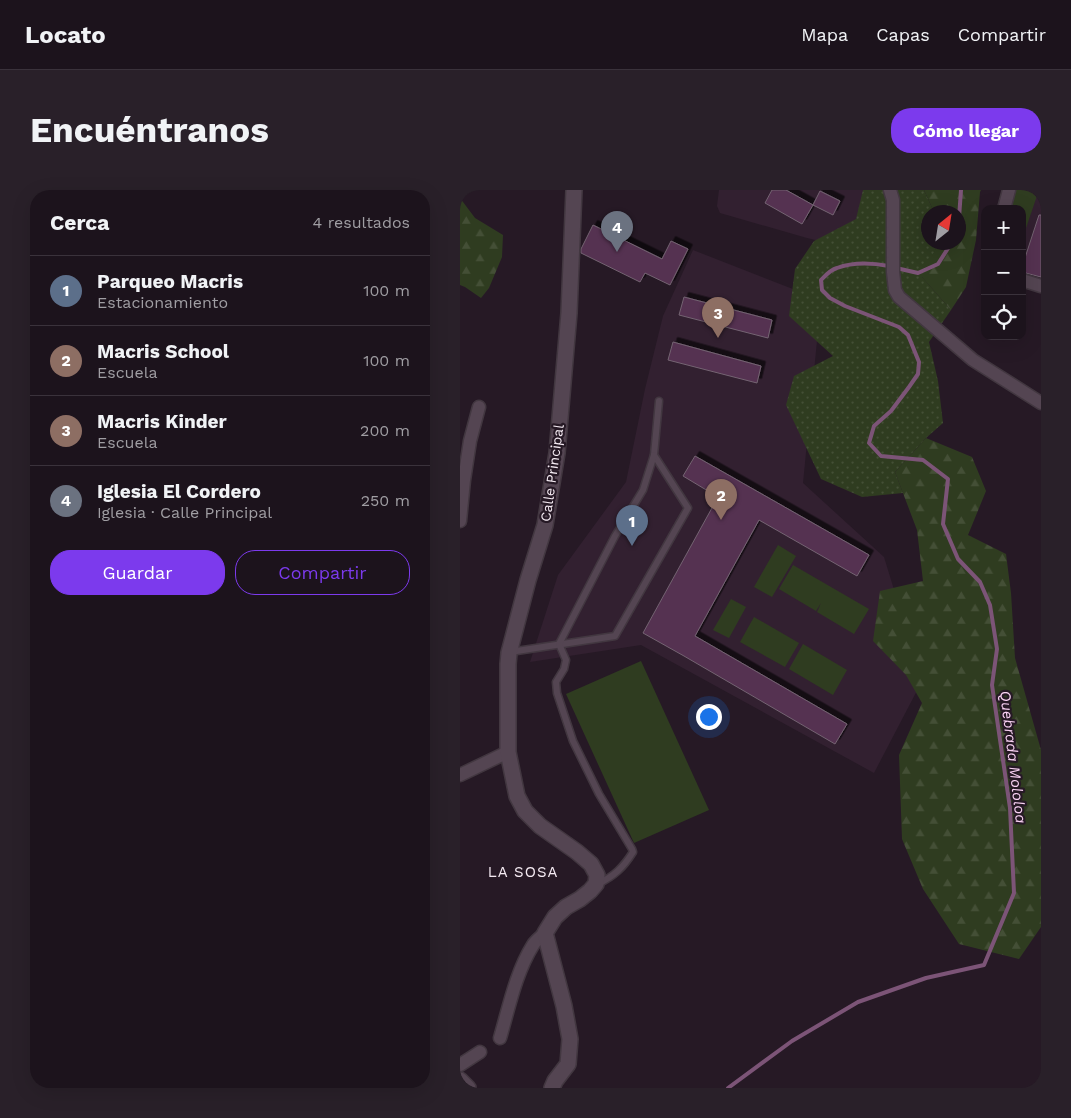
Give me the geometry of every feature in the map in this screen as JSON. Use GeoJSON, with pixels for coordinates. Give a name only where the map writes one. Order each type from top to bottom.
{"type":"FeatureCollection","features":[{"type":"Feature","properties":{"kind":"street","name":"Calle Principal"},"geometry":{"type":"LineString","coordinates":[[574,190],[569,313],[557,453],[545,525],[509,653],[508,752],[517,796],[525,811],[540,826],[591,864],[597,875],[596,884]]}},
{"type":"Feature","properties":{"kind":"street"},"geometry":{"type":"LineString","coordinates":[[890,190],[893,200],[893,272],[895,290],[899,297],[973,360],[1041,403]]}},
{"type":"Feature","properties":{"kind":"street"},"geometry":{"type":"LineString","coordinates":[[1005,205],[1009,190]]}},
{"type":"Feature","properties":{"kind":"street"},"geometry":{"type":"LineString","coordinates":[[1026,281],[1041,286]]}},
{"type":"Feature","properties":{"kind":"street"},"geometry":{"type":"LineString","coordinates":[[460,521],[470,441],[479,408]]}},
{"type":"Feature","properties":{"kind":"street"},"geometry":{"type":"LineString","coordinates":[[460,775],[508,752]]}},
{"type":"Feature","properties":{"kind":"street"},"geometry":{"type":"LineString","coordinates":[[500,1038],[518,978],[534,943],[545,933],[555,917],[590,891],[596,884]]}},
{"type":"Feature","properties":{"kind":"street"},"geometry":{"type":"LineString","coordinates":[[545,933],[564,1006],[570,1039],[568,1064],[552,1088]]}},
{"type":"Feature","properties":{"kind":"street"},"geometry":{"type":"LineString","coordinates":[[460,1064],[480,1052]]}},
{"type":"Feature","properties":{"kind":"street"},"geometry":{"type":"LineString","coordinates":[[460,1080],[468,1088]]}},
{"type":"Feature","properties":{"kind":"lane"},"geometry":{"type":"LineString","coordinates":[[559,644],[615,536],[643,490],[654,455],[659,402]]}},
{"type":"Feature","properties":{"kind":"lane"},"geometry":{"type":"LineString","coordinates":[[509,653],[615,636],[688,508],[654,455]]}},
{"type":"Feature","properties":{"kind":"lane"},"geometry":{"type":"LineString","coordinates":[[559,644],[566,660],[564,669],[556,682],[556,693],[573,741],[599,794],[632,849],[632,852],[612,877],[596,884]]}},
{"type":"Feature","properties":{"kind":"shaded area"},"geometry":{"type":"Polygon","coordinates":[[[719,190],[883,190],[883,256],[807,238],[720,213],[717,206],[719,190]]]}},
{"type":"Feature","properties":{"kind":"shaded area"},"geometry":{"type":"Polygon","coordinates":[[[1013,190],[1041,190],[1041,279],[1026,274],[1026,205],[1020,205],[1013,190]]]}},
{"type":"Feature","properties":{"kind":"shaded area"},"geometry":{"type":"Polygon","coordinates":[[[693,250],[821,300],[803,483],[884,557],[922,681],[874,773],[641,645],[530,662],[558,575],[626,482],[645,389],[663,316],[693,250]]]}},
{"type":"Feature","properties":{"kind":"green space"},"geometry":{"type":"Polygon","coordinates":[[[863,190],[924,190],[931,205],[921,205],[921,250],[936,250],[922,277],[951,310],[929,342],[938,381],[943,423],[926,438],[895,472],[903,493],[862,497],[821,479],[786,405],[794,376],[833,356],[789,316],[795,269],[814,241],[856,219],[863,190]]]}},
{"type":"Feature","properties":{"kind":"green space"},"geometry":{"type":"Polygon","coordinates":[[[924,190],[981,190],[976,240],[966,287],[951,310],[921,276],[935,250],[966,250],[966,205],[931,205],[924,190]]]}},
{"type":"Feature","properties":{"kind":"green space"},"geometry":{"type":"Polygon","coordinates":[[[1013,190],[1039,190],[1026,228],[1026,205],[1008,205],[1013,190]]]}},
{"type":"Feature","properties":{"kind":"green space"},"geometry":{"type":"Polygon","coordinates":[[[460,198],[475,218],[503,235],[502,257],[489,288],[481,298],[460,285],[460,198]]]}},
{"type":"Feature","properties":{"kind":"green space"},"geometry":{"type":"Polygon","coordinates":[[[926,438],[972,457],[986,491],[968,535],[1006,554],[1011,593],[1015,658],[1041,750],[1041,927],[1019,959],[959,944],[923,889],[902,839],[899,755],[922,703],[906,675],[873,641],[880,591],[923,581],[917,530],[895,472],[926,438]]]}},
{"type":"Feature","properties":{"kind":"green space"},"geometry":{"type":"Polygon","coordinates":[[[778,545],[796,556],[772,597],[754,587],[778,545]]]}},
{"type":"Feature","properties":{"kind":"green space"},"geometry":{"type":"Polygon","coordinates":[[[793,565],[869,609],[854,634],[817,612],[821,603],[816,611],[779,589],[793,565]]]}},
{"type":"Feature","properties":{"kind":"green space"},"geometry":{"type":"Polygon","coordinates":[[[731,599],[746,607],[729,638],[713,630],[731,599]]]}},
{"type":"Feature","properties":{"kind":"green space"},"geometry":{"type":"Polygon","coordinates":[[[754,617],[799,643],[785,667],[740,642],[754,617]]]}},
{"type":"Feature","properties":{"kind":"green space"},"geometry":{"type":"Polygon","coordinates":[[[803,644],[847,670],[833,695],[789,669],[803,644]]]}},
{"type":"Feature","properties":{"kind":"green space"},"geometry":{"type":"Polygon","coordinates":[[[641,661],[709,810],[634,843],[566,694],[641,661]]]}},
{"type":"Feature","properties":{"kind":"building"},"geometry":{"type":"Polygon","coordinates":[[[772,190],[786,190],[813,205],[802,224],[765,203],[772,190]]]}},
{"type":"Feature","properties":{"kind":"building"},"geometry":{"type":"Polygon","coordinates":[[[820,191],[840,201],[833,215],[813,205],[820,191]]]}},
{"type":"Feature","properties":{"kind":"building"},"geometry":{"type":"Polygon","coordinates":[[[1039,215],[1041,215],[1041,277],[1026,273],[1026,255],[1039,215]]]}},
{"type":"Feature","properties":{"kind":"building"},"geometry":{"type":"Polygon","coordinates":[[[593,225],[662,259],[671,241],[688,249],[670,285],[645,273],[640,282],[581,253],[581,249],[593,225]]]}},
{"type":"Feature","properties":{"kind":"building"},"geometry":{"type":"Polygon","coordinates":[[[684,297],[772,320],[768,338],[679,315],[684,297]]]}},
{"type":"Feature","properties":{"kind":"building"},"geometry":{"type":"Polygon","coordinates":[[[673,342],[761,366],[757,383],[668,360],[673,342]]]}},
{"type":"Feature","properties":{"kind":"building"},"geometry":{"type":"Polygon","coordinates":[[[695,456],[869,555],[857,576],[759,520],[695,636],[847,724],[835,744],[643,633],[718,497],[683,476],[695,456]]]}},
{"type":"Feature","properties":{"kind":"waterway","name":"Quebrada Mololoa"},"geometry":{"type":"LineString","coordinates":[[960,205],[961,190]]}},
{"type":"Feature","properties":{"kind":"waterway","name":"Quebrada Mololoa"},"geometry":{"type":"LineString","coordinates":[[896,268],[918,273],[938,264],[947,250]]}},
{"type":"Feature","properties":{"kind":"waterway","name":"Quebrada Mololoa"},"geometry":{"type":"LineString","coordinates":[[728,1088],[792,1041],[858,1002],[926,978],[984,965],[1014,893],[1010,808],[992,685],[997,649],[990,605],[980,582],[958,559],[943,524],[948,479],[923,460],[881,456],[869,443],[874,426],[891,411],[918,374],[919,362],[908,335],[899,327],[845,306],[830,298],[822,290],[821,280],[828,273],[843,266],[856,264],[889,266]]}},
{"type":"Feature","properties":{"kind":"place","name":"Iglesia El Cordero"},"geometry":{"type":"Point","coordinates":[617,252]}},
{"type":"Feature","properties":{"kind":"place","name":"Macris Kinder"},"geometry":{"type":"Point","coordinates":[718,338]}},
{"type":"Feature","properties":{"kind":"place","name":"Macris School"},"geometry":{"type":"Point","coordinates":[721,520]}},
{"type":"Feature","properties":{"kind":"place","name":"Parqueo Macris"},"geometry":{"type":"Point","coordinates":[632,546]}},
{"type":"Feature","properties":{"kind":"district","name":"LA SOSA"},"geometry":{"type":"Point","coordinates":[523,872]}}]}
